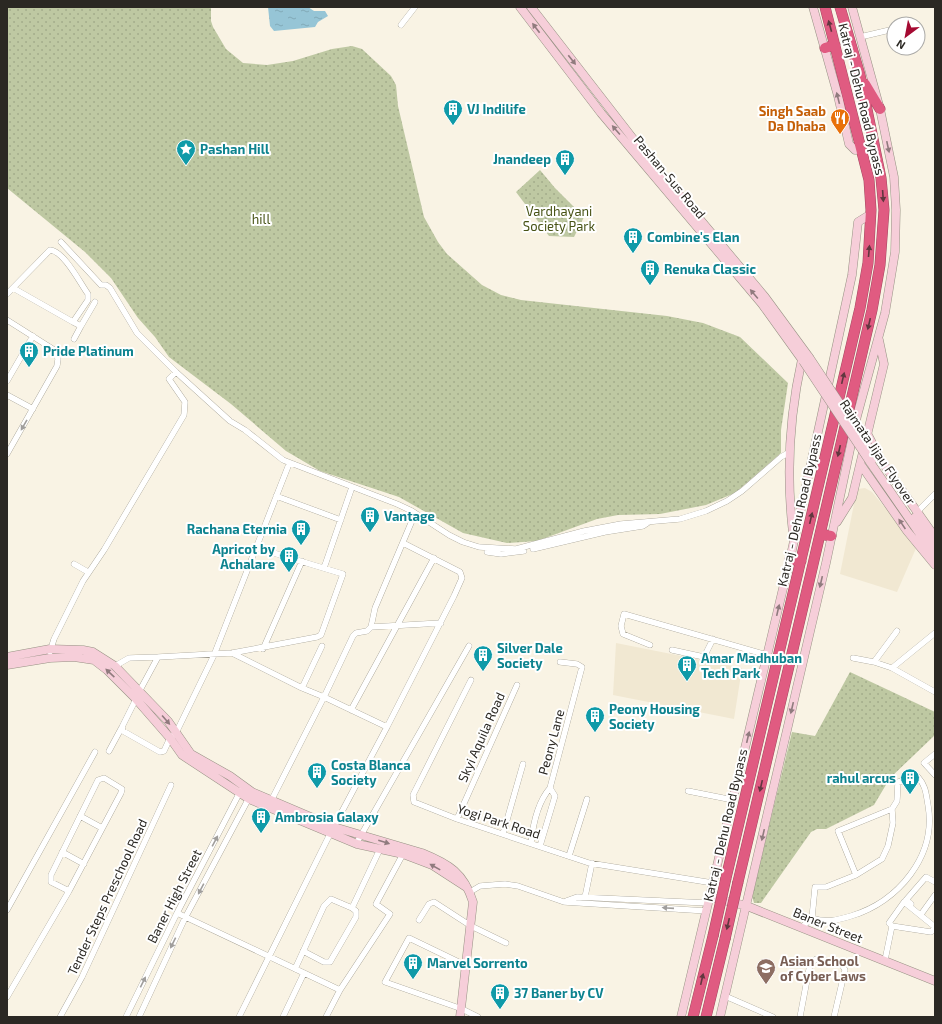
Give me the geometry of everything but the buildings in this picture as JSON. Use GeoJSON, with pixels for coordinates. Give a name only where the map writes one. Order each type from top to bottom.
{"type":"FeatureCollection","features":[{"type":"Feature","properties":{"kind":"highway","name":"Katraj - Dehu Road Bypass"},"geometry":{"type":"LineString","coordinates":[[693,1017],[801,561],[861,300],[869,257],[871,214],[869,180],[825,7]]}},
{"type":"Feature","properties":{"kind":"highway","name":"Katraj - Dehu Road Bypass"},"geometry":{"type":"LineString","coordinates":[[706,1017],[872,310],[882,251],[884,210],[881,178],[860,75],[840,7]]}},
{"type":"Feature","properties":{"kind":"highway"},"geometry":{"type":"LineString","coordinates":[[824,48],[835,45]]}},
{"type":"Feature","properties":{"kind":"highway"},"geometry":{"type":"LineString","coordinates":[[860,75],[880,109]]}},
{"type":"Feature","properties":{"kind":"highway"},"geometry":{"type":"LineString","coordinates":[[820,534],[832,532]]}},
{"type":"Feature","properties":{"kind":"highway"},"geometry":{"type":"LineString","coordinates":[[790,559],[801,561]]}},
{"type":"Feature","properties":{"kind":"street"},"geometry":{"type":"LineString","coordinates":[[401,24],[415,7]]}},
{"type":"Feature","properties":{"kind":"street","name":"Pashan-Sus Road"},"geometry":{"type":"LineString","coordinates":[[520,7],[599,115],[762,304],[805,359]]}},
{"type":"Feature","properties":{"kind":"street","name":"Pashan-Sus Road"},"geometry":{"type":"LineString","coordinates":[[531,7],[641,150],[765,297],[805,359]]}},
{"type":"Feature","properties":{"kind":"street"},"geometry":{"type":"LineString","coordinates":[[813,7],[849,144],[855,150],[862,149]]}},
{"type":"Feature","properties":{"kind":"street"},"geometry":{"type":"LineString","coordinates":[[720,1017],[747,906],[857,416],[885,313],[895,252],[896,210],[894,177],[880,109],[852,7]]}},
{"type":"Feature","properties":{"kind":"street"},"geometry":{"type":"LineString","coordinates":[[860,37],[886,31]]}},
{"type":"Feature","properties":{"kind":"street"},"geometry":{"type":"LineString","coordinates":[[599,115],[608,108]]}},
{"type":"Feature","properties":{"kind":"street"},"geometry":{"type":"LineString","coordinates":[[681,1017],[790,559],[793,539],[852,276],[858,222],[871,214]]}},
{"type":"Feature","properties":{"kind":"street"},"geometry":{"type":"LineString","coordinates":[[61,242],[101,285],[106,285],[110,288],[137,333],[176,372],[230,421],[290,464],[397,504],[463,542],[490,549],[525,548],[584,531],[620,524],[680,519],[706,511],[727,501],[742,491],[781,457],[788,453]]}},
{"type":"Feature","properties":{"kind":"street"},"geometry":{"type":"LineString","coordinates":[[7,294],[50,250],[56,251],[88,294],[88,300],[73,322]]}},
{"type":"Feature","properties":{"kind":"street"},"geometry":{"type":"LineString","coordinates":[[13,288],[81,326]]}},
{"type":"Feature","properties":{"kind":"street"},"geometry":{"type":"LineString","coordinates":[[74,338],[95,302]]}},
{"type":"Feature","properties":{"kind":"street"},"geometry":{"type":"LineString","coordinates":[[7,454],[57,366],[58,359],[56,351],[8,321]]}},
{"type":"Feature","properties":{"kind":"street"},"geometry":{"type":"LineString","coordinates":[[7,381],[33,336]]}},
{"type":"Feature","properties":{"kind":"street"},"geometry":{"type":"LineString","coordinates":[[832,532],[852,498],[868,436],[884,364],[878,338]]}},
{"type":"Feature","properties":{"kind":"street"},"geometry":{"type":"LineString","coordinates":[[793,539],[788,453],[799,374],[805,359]]}},
{"type":"Feature","properties":{"kind":"street","name":"Rajmata Jijau Flyover"},"geometry":{"type":"LineString","coordinates":[[805,359],[935,546]]}},
{"type":"Feature","properties":{"kind":"street"},"geometry":{"type":"LineString","coordinates":[[50,658],[50,649],[88,572],[104,550],[184,415],[185,402],[169,379],[176,372]]}},
{"type":"Feature","properties":{"kind":"street"},"geometry":{"type":"LineString","coordinates":[[7,394],[33,409]]}},
{"type":"Feature","properties":{"kind":"street"},"geometry":{"type":"LineString","coordinates":[[868,436],[876,460],[935,536]]}},
{"type":"Feature","properties":{"kind":"street","name":"Rajmata Jijau Flyover"},"geometry":{"type":"LineString","coordinates":[[876,460],[935,556]]}},
{"type":"Feature","properties":{"kind":"street"},"geometry":{"type":"LineString","coordinates":[[290,464],[293,469],[399,508],[458,543],[501,554],[517,553],[605,532],[643,526],[651,521]]}},
{"type":"Feature","properties":{"kind":"street"},"geometry":{"type":"LineString","coordinates":[[122,727],[123,730],[160,752],[164,751],[214,655],[290,464]]}},
{"type":"Feature","properties":{"kind":"street"},"geometry":{"type":"LineString","coordinates":[[861,465],[907,531],[935,565]]}},
{"type":"Feature","properties":{"kind":"street"},"geometry":{"type":"LineString","coordinates":[[324,568],[351,490]]}},
{"type":"Feature","properties":{"kind":"street"},"geometry":{"type":"LineString","coordinates":[[917,512],[935,494]]}},
{"type":"Feature","properties":{"kind":"street"},"geometry":{"type":"LineString","coordinates":[[276,496],[341,520]]}},
{"type":"Feature","properties":{"kind":"street"},"geometry":{"type":"LineString","coordinates":[[271,801],[353,636],[356,633],[367,631],[371,627],[375,608],[414,516]]}},
{"type":"Feature","properties":{"kind":"street"},"geometry":{"type":"LineString","coordinates":[[239,1017],[332,830],[388,727],[462,578],[460,572],[403,543]]}},
{"type":"Feature","properties":{"kind":"street"},"geometry":{"type":"LineString","coordinates":[[115,666],[130,658],[232,653],[263,648],[321,635],[343,574],[257,548]]}},
{"type":"Feature","properties":{"kind":"street"},"geometry":{"type":"LineString","coordinates":[[351,710],[434,558]]}},
{"type":"Feature","properties":{"kind":"street"},"geometry":{"type":"LineString","coordinates":[[263,648],[302,561]]}},
{"type":"Feature","properties":{"kind":"street"},"geometry":{"type":"LineString","coordinates":[[74,564],[88,572]]}},
{"type":"Feature","properties":{"kind":"street"},"geometry":{"type":"LineString","coordinates":[[650,645],[623,634],[621,626],[624,614],[767,655]]}},
{"type":"Feature","properties":{"kind":"street"},"geometry":{"type":"LineString","coordinates":[[371,627],[440,623]]}},
{"type":"Feature","properties":{"kind":"street"},"geometry":{"type":"LineString","coordinates":[[874,662],[897,631]]}},
{"type":"Feature","properties":{"kind":"street"},"geometry":{"type":"LineString","coordinates":[[892,668],[935,633]]}},
{"type":"Feature","properties":{"kind":"street"},"geometry":{"type":"LineString","coordinates":[[672,650],[704,658],[713,639]]}},
{"type":"Feature","properties":{"kind":"street"},"geometry":{"type":"LineString","coordinates":[[302,688],[322,646]]}},
{"type":"Feature","properties":{"kind":"street"},"geometry":{"type":"LineString","coordinates":[[356,844],[468,646]]}},
{"type":"Feature","properties":{"kind":"street"},"geometry":{"type":"LineString","coordinates":[[7,657],[50,649],[93,652],[115,666],[137,696]]}},
{"type":"Feature","properties":{"kind":"street"},"geometry":{"type":"LineString","coordinates":[[232,653],[302,688],[388,727]]}},
{"type":"Feature","properties":{"kind":"street"},"geometry":{"type":"LineString","coordinates":[[7,665],[50,658],[74,657],[94,660],[137,696],[173,735],[182,755],[204,766],[251,796],[332,830],[360,835],[435,859],[461,875],[469,890],[473,902],[461,1013]]}},
{"type":"Feature","properties":{"kind":"street"},"geometry":{"type":"LineString","coordinates":[[109,751],[158,657]]}},
{"type":"Feature","properties":{"kind":"street"},"geometry":{"type":"LineString","coordinates":[[853,658],[874,662],[892,668],[935,692]]}},
{"type":"Feature","properties":{"kind":"street","name":"Peony Lane"},"geometry":{"type":"LineString","coordinates":[[531,843],[537,812],[544,795],[550,788],[582,667],[577,664],[560,662]]}},
{"type":"Feature","properties":{"kind":"street","name":"Yogi Park Road"},"geometry":{"type":"LineString","coordinates":[[471,680],[412,798],[414,802],[457,819],[592,863],[713,883]]}},
{"type":"Feature","properties":{"kind":"street","name":"Skyi Aquila Road"},"geometry":{"type":"LineString","coordinates":[[457,819],[517,685]]}},
{"type":"Feature","properties":{"kind":"street"},"geometry":{"type":"LineString","coordinates":[[7,910],[95,752]]}},
{"type":"Feature","properties":{"kind":"street"},"geometry":{"type":"LineString","coordinates":[[935,754],[924,763],[935,776]]}},
{"type":"Feature","properties":{"kind":"street"},"geometry":{"type":"LineString","coordinates":[[503,834],[523,764]]}},
{"type":"Feature","properties":{"kind":"street"},"geometry":{"type":"LineString","coordinates":[[812,918],[821,921],[840,920],[869,911],[893,895],[913,873],[926,844],[930,814],[925,784],[918,777],[898,782],[897,801],[892,808],[838,831],[856,875]]}},
{"type":"Feature","properties":{"kind":"street"},"geometry":{"type":"LineString","coordinates":[[7,997],[84,864],[121,793],[122,788],[120,786],[104,778],[101,778],[80,816],[50,879],[51,882],[68,891]]}},
{"type":"Feature","properties":{"kind":"street","name":"Tender Steps Preschool Road"},"geometry":{"type":"LineString","coordinates":[[60,1017],[82,977],[171,785]]}},
{"type":"Feature","properties":{"kind":"street"},"geometry":{"type":"LineString","coordinates":[[540,846],[555,796],[550,788]]}},
{"type":"Feature","properties":{"kind":"street","name":"Baner High Street"},"geometry":{"type":"LineString","coordinates":[[126,1017],[177,913],[242,790]]}},
{"type":"Feature","properties":{"kind":"street"},"geometry":{"type":"LineString","coordinates":[[688,792],[733,800]]}},
{"type":"Feature","properties":{"kind":"street"},"geometry":{"type":"LineString","coordinates":[[251,796],[271,801],[332,830],[356,844],[403,854],[432,865],[469,890]]}},
{"type":"Feature","properties":{"kind":"street","name":"Baner High Street"},"geometry":{"type":"LineString","coordinates":[[138,1017],[185,918],[251,796]]}},
{"type":"Feature","properties":{"kind":"street"},"geometry":{"type":"LineString","coordinates":[[569,856],[587,798]]}},
{"type":"Feature","properties":{"kind":"street"},"geometry":{"type":"LineString","coordinates":[[802,927],[812,918],[815,887],[826,887],[856,875],[882,859],[888,846],[893,823],[892,808]]}},
{"type":"Feature","properties":{"kind":"street"},"geometry":{"type":"LineString","coordinates":[[80,816],[102,828]]}},
{"type":"Feature","properties":{"kind":"street"},"geometry":{"type":"LineString","coordinates":[[352,908],[380,849]]}},
{"type":"Feature","properties":{"kind":"street"},"geometry":{"type":"LineString","coordinates":[[62,852],[84,864]]}},
{"type":"Feature","properties":{"kind":"street"},"geometry":{"type":"LineString","coordinates":[[326,1017],[340,990],[390,914],[376,904],[403,854]]}},
{"type":"Feature","properties":{"kind":"street"},"geometry":{"type":"LineString","coordinates":[[585,897],[592,863]]}},
{"type":"Feature","properties":{"kind":"street"},"geometry":{"type":"LineString","coordinates":[[935,882],[926,877],[906,900],[935,923]]}},
{"type":"Feature","properties":{"kind":"street"},"geometry":{"type":"LineString","coordinates":[[469,890],[480,886],[505,884],[518,886],[564,902],[708,904]]}},
{"type":"Feature","properties":{"kind":"street"},"geometry":{"type":"LineString","coordinates":[[922,912],[935,895]]}},
{"type":"Feature","properties":{"kind":"street"},"geometry":{"type":"LineString","coordinates":[[564,902],[577,897],[585,897],[708,904]]}},
{"type":"Feature","properties":{"kind":"street"},"geometry":{"type":"LineString","coordinates":[[295,969],[303,951],[327,901],[331,899],[356,911],[356,917],[330,962],[324,962],[303,951]]}},
{"type":"Feature","properties":{"kind":"street"},"geometry":{"type":"LineString","coordinates":[[419,920],[429,904],[434,902],[471,926],[506,943]]}},
{"type":"Feature","properties":{"kind":"street"},"geometry":{"type":"LineString","coordinates":[[885,960],[892,926],[889,923],[904,902],[935,928],[931,932],[892,926]]}},
{"type":"Feature","properties":{"kind":"street","name":"Baner Street"},"geometry":{"type":"LineString","coordinates":[[708,904],[747,906],[935,981]]}},
{"type":"Feature","properties":{"kind":"street"},"geometry":{"type":"LineString","coordinates":[[177,913],[340,990]]}},
{"type":"Feature","properties":{"kind":"street"},"geometry":{"type":"LineString","coordinates":[[467,966],[409,938],[385,982],[461,1013],[478,1017]]}},
{"type":"Feature","properties":{"kind":"street"},"geometry":{"type":"LineString","coordinates":[[800,1017],[810,964],[816,959],[841,964],[844,966],[845,970],[834,1017]]}},
{"type":"Feature","properties":{"kind":"street"},"geometry":{"type":"LineString","coordinates":[[283,1017],[304,973]]}},
{"type":"Feature","properties":{"kind":"street"},"geometry":{"type":"LineString","coordinates":[[725,996],[773,1017]]}},
{"type":"Feature","properties":{"kind":"shaded area"},"geometry":{"type":"Polygon","coordinates":[[[865,488],[872,492],[917,546],[897,592],[840,574],[857,489],[865,488]]]}},
{"type":"Feature","properties":{"kind":"shaded area","name":"Amar Madhuban Tech Park"},"geometry":{"type":"Polygon","coordinates":[[[616,643],[742,668],[734,719],[613,695],[616,643]]]}},
{"type":"Feature","properties":{"kind":"green space","name":"hill"},"geometry":{"type":"Polygon","coordinates":[[[7,7],[211,7],[211,21],[213,27],[226,49],[243,63],[267,65],[293,61],[332,49],[352,46],[362,49],[391,76],[396,85],[398,106],[424,217],[438,242],[447,254],[482,285],[501,295],[521,300],[667,316],[703,323],[740,337],[788,383],[781,430],[781,453],[735,493],[706,505],[660,514],[618,515],[597,519],[537,541],[507,543],[463,533],[399,497],[320,471],[286,451],[231,404],[169,357],[155,337],[138,318],[111,278],[85,252],[7,188],[7,7]]]}},
{"type":"Feature","properties":{"kind":"green space","name":"Vardhayani Society Park"},"geometry":{"type":"Polygon","coordinates":[[[540,170],[555,188],[584,217],[574,237],[549,236],[516,192],[540,170]]]}},
{"type":"Feature","properties":{"kind":"green space"},"geometry":{"type":"Polygon","coordinates":[[[850,672],[935,712],[935,735],[890,778],[874,805],[826,829],[817,829],[811,832],[761,903],[754,903],[752,896],[792,732],[815,736],[850,672]]]}},
{"type":"Feature","properties":{"kind":"water"},"geometry":{"type":"Polygon","coordinates":[[[268,7],[308,7],[314,11],[325,11],[328,16],[318,22],[315,27],[274,31],[270,26],[268,7]]]}},
{"type":"Feature","properties":{"kind":"place","name":"VJ Indilife"},"geometry":{"type":"Point","coordinates":[453,126]}},
{"type":"Feature","properties":{"kind":"place","name":"Singh Saab Da Dhaba"},"geometry":{"type":"Point","coordinates":[840,135]}},
{"type":"Feature","properties":{"kind":"place","name":"Pashan Hill"},"geometry":{"type":"Point","coordinates":[186,166]}},
{"type":"Feature","properties":{"kind":"place","name":"Jnandeep"},"geometry":{"type":"Point","coordinates":[565,176]}},
{"type":"Feature","properties":{"kind":"place","name":"Combine's Elan"},"geometry":{"type":"Point","coordinates":[633,254]}},
{"type":"Feature","properties":{"kind":"place","name":"Renuka Classic"},"geometry":{"type":"Point","coordinates":[650,286]}},
{"type":"Feature","properties":{"kind":"place","name":"Pride Platinum"},"geometry":{"type":"Point","coordinates":[29,368]}},
{"type":"Feature","properties":{"kind":"place","name":"Vantage"},"geometry":{"type":"Point","coordinates":[370,533]}},
{"type":"Feature","properties":{"kind":"place","name":"Rachana Eternia"},"geometry":{"type":"Point","coordinates":[301,546]}},
{"type":"Feature","properties":{"kind":"place","name":"Apricot by Achalare"},"geometry":{"type":"Point","coordinates":[289,573]}},
{"type":"Feature","properties":{"kind":"place","name":"Silver Dale Society"},"geometry":{"type":"Point","coordinates":[483,672]}},
{"type":"Feature","properties":{"kind":"place","name":"Amar Madhuban Tech Park"},"geometry":{"type":"Point","coordinates":[687,682]}},
{"type":"Feature","properties":{"kind":"place","name":"Peony Housing Society"},"geometry":{"type":"Point","coordinates":[595,733]}},
{"type":"Feature","properties":{"kind":"place","name":"Costa Blanca Society"},"geometry":{"type":"Point","coordinates":[317,789]}},
{"type":"Feature","properties":{"kind":"place","name":"rahul arcus"},"geometry":{"type":"Point","coordinates":[910,795]}},
{"type":"Feature","properties":{"kind":"place","name":"Ambrosia Galaxy"},"geometry":{"type":"Point","coordinates":[261,834]}},
{"type":"Feature","properties":{"kind":"place","name":"Marvel Sorrento"},"geometry":{"type":"Point","coordinates":[413,980]}},
{"type":"Feature","properties":{"kind":"place","name":"Asian School of Cyber Laws"},"geometry":{"type":"Point","coordinates":[766,985]}},
{"type":"Feature","properties":{"kind":"place","name":"37 Baner by CV"},"geometry":{"type":"Point","coordinates":[500,1010]}}]}
